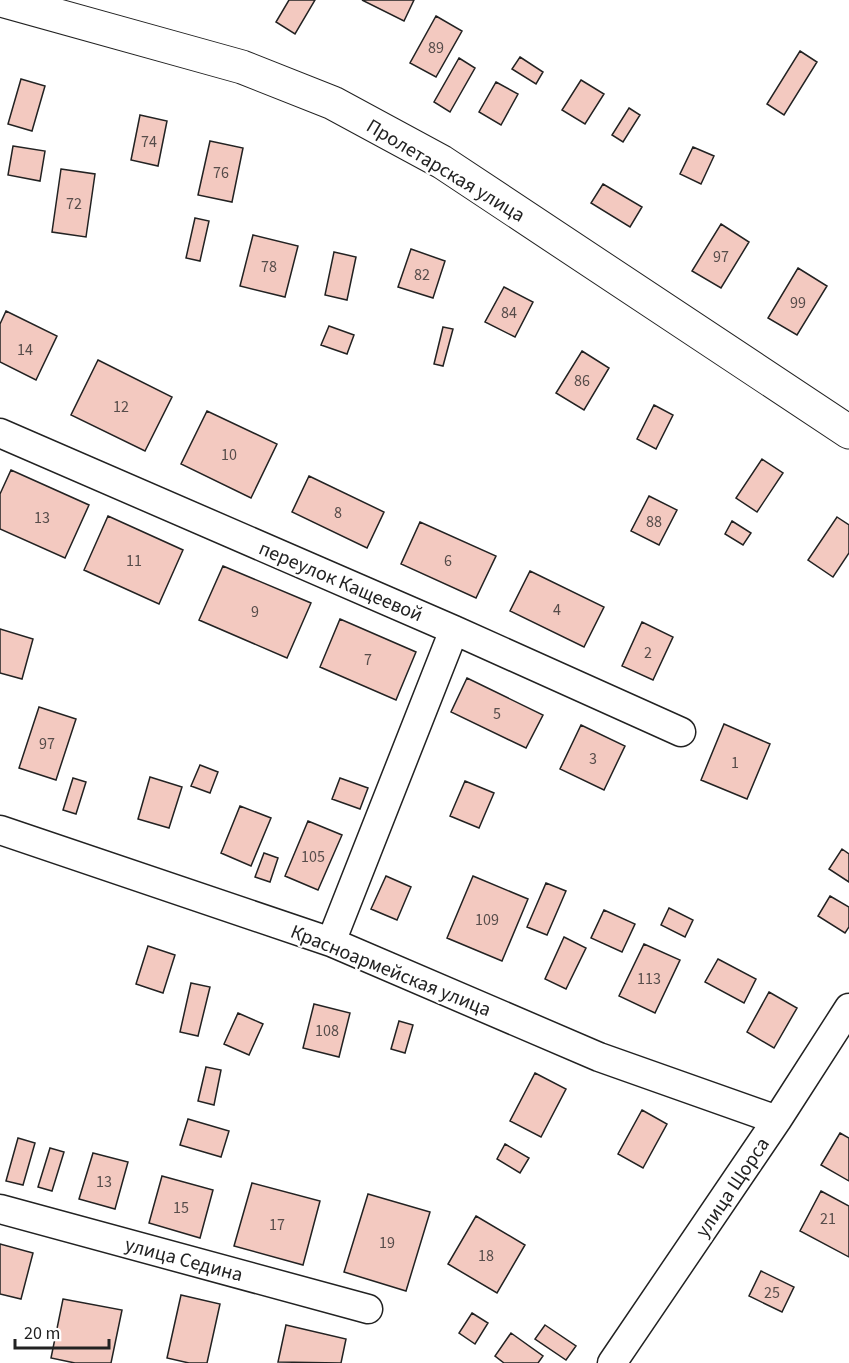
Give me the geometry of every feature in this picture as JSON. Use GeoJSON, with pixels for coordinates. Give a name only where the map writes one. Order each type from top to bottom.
{"type":"FeatureCollection","features":[{"type":"Feature","properties":{"kind":"street","name":"Пролетарская улица"},"geometry":{"type":"LineString","coordinates":[[1,0],[242,67],[333,103],[442,162],[849,432]]}},
{"type":"Feature","properties":{"kind":"street","name":"переулок Кащеевой"},"geometry":{"type":"LineString","coordinates":[[0,433],[454,630],[681,732]]}},
{"type":"Feature","properties":{"kind":"street"},"geometry":{"type":"LineString","coordinates":[[331,942],[454,630]]}},
{"type":"Feature","properties":{"kind":"street","name":"Красноармейская улица"},"geometry":{"type":"LineString","coordinates":[[0,830],[331,942],[599,1058],[777,1120]]}},
{"type":"Feature","properties":{"kind":"street","name":"улица Щорса"},"geometry":{"type":"LineString","coordinates":[[612,1363],[777,1120],[849,1008]]}},
{"type":"Feature","properties":{"kind":"street","name":"улица Седина"},"geometry":{"type":"LineString","coordinates":[[0,1209],[368,1309]]}},
{"type":"Feature","properties":{"kind":"building"},"geometry":{"type":"Polygon","coordinates":[[[289,0],[315,0],[295,34],[276,22],[289,0]]]}},
{"type":"Feature","properties":{"kind":"building"},"geometry":{"type":"Polygon","coordinates":[[[362,0],[414,0],[404,21],[362,0]]]}},
{"type":"Feature","properties":{"kind":"building"},"geometry":{"type":"Polygon","coordinates":[[[436,16],[462,31],[436,77],[410,63],[436,16]]]}},
{"type":"Feature","properties":{"kind":"building"},"geometry":{"type":"Polygon","coordinates":[[[800,51],[817,62],[784,115],[767,104],[800,51]]]}},
{"type":"Feature","properties":{"kind":"building"},"geometry":{"type":"Polygon","coordinates":[[[520,57],[543,72],[536,84],[512,69],[520,57]]]}},
{"type":"Feature","properties":{"kind":"building"},"geometry":{"type":"Polygon","coordinates":[[[459,58],[475,68],[450,112],[434,102],[459,58]]]}},
{"type":"Feature","properties":{"kind":"building"},"geometry":{"type":"Polygon","coordinates":[[[21,79],[45,86],[32,131],[8,124],[21,79]]]}},
{"type":"Feature","properties":{"kind":"building"},"geometry":{"type":"Polygon","coordinates":[[[581,80],[604,94],[585,124],[562,110],[581,80]]]}},
{"type":"Feature","properties":{"kind":"building"},"geometry":{"type":"Polygon","coordinates":[[[496,82],[518,94],[501,125],[479,112],[496,82]]]}},
{"type":"Feature","properties":{"kind":"building"},"geometry":{"type":"Polygon","coordinates":[[[629,108],[640,115],[623,142],[612,135],[629,108]]]}},
{"type":"Feature","properties":{"kind":"building"},"geometry":{"type":"Polygon","coordinates":[[[140,115],[167,121],[158,166],[131,160],[140,115]]]}},
{"type":"Feature","properties":{"kind":"building"},"geometry":{"type":"Polygon","coordinates":[[[210,141],[243,148],[232,202],[198,195],[210,141]]]}},
{"type":"Feature","properties":{"kind":"building"},"geometry":{"type":"Polygon","coordinates":[[[13,146],[45,151],[40,181],[8,175],[13,146]]]}},
{"type":"Feature","properties":{"kind":"building"},"geometry":{"type":"Polygon","coordinates":[[[693,147],[714,156],[701,184],[680,174],[693,147]]]}},
{"type":"Feature","properties":{"kind":"building"},"geometry":{"type":"Polygon","coordinates":[[[61,169],[95,174],[86,237],[52,232],[61,169]]]}},
{"type":"Feature","properties":{"kind":"building"},"geometry":{"type":"Polygon","coordinates":[[[603,184],[642,207],[630,227],[591,203],[603,184]]]}},
{"type":"Feature","properties":{"kind":"building"},"geometry":{"type":"Polygon","coordinates":[[[195,218],[209,221],[200,261],[186,258],[195,218]]]}},
{"type":"Feature","properties":{"kind":"building"},"geometry":{"type":"Polygon","coordinates":[[[721,224],[749,242],[721,288],[692,271],[721,224]]]}},
{"type":"Feature","properties":{"kind":"building"},"geometry":{"type":"Polygon","coordinates":[[[253,235],[298,246],[285,297],[240,286],[253,235]]]}},
{"type":"Feature","properties":{"kind":"building"},"geometry":{"type":"Polygon","coordinates":[[[411,249],[445,261],[433,298],[398,287],[411,249]]]}},
{"type":"Feature","properties":{"kind":"building"},"geometry":{"type":"Polygon","coordinates":[[[334,252],[356,257],[347,300],[325,295],[334,252]]]}},
{"type":"Feature","properties":{"kind":"building"},"geometry":{"type":"Polygon","coordinates":[[[798,268],[827,286],[797,335],[768,318],[798,268]]]}},
{"type":"Feature","properties":{"kind":"building"},"geometry":{"type":"Polygon","coordinates":[[[504,287],[533,302],[515,337],[485,322],[504,287]]]}},
{"type":"Feature","properties":{"kind":"building"},"geometry":{"type":"Polygon","coordinates":[[[6,311],[57,336],[36,380],[0,362],[0,324],[6,311]]]}},
{"type":"Feature","properties":{"kind":"building"},"geometry":{"type":"Polygon","coordinates":[[[329,326],[354,335],[347,354],[321,345],[329,326]]]}},
{"type":"Feature","properties":{"kind":"building"},"geometry":{"type":"Polygon","coordinates":[[[443,327],[453,329],[443,366],[434,364],[443,327]]]}},
{"type":"Feature","properties":{"kind":"building"},"geometry":{"type":"Polygon","coordinates":[[[582,351],[609,368],[584,410],[556,393],[582,351]]]}},
{"type":"Feature","properties":{"kind":"building"},"geometry":{"type":"Polygon","coordinates":[[[98,360],[172,397],[145,451],[71,415],[98,360]]]}},
{"type":"Feature","properties":{"kind":"building"},"geometry":{"type":"Polygon","coordinates":[[[654,405],[673,415],[656,449],[637,439],[654,405]]]}},
{"type":"Feature","properties":{"kind":"building"},"geometry":{"type":"Polygon","coordinates":[[[207,411],[277,444],[251,498],[181,464],[207,411]]]}},
{"type":"Feature","properties":{"kind":"building"},"geometry":{"type":"Polygon","coordinates":[[[762,459],[783,473],[757,512],[736,498],[762,459]]]}},
{"type":"Feature","properties":{"kind":"building"},"geometry":{"type":"Polygon","coordinates":[[[11,470],[89,505],[65,558],[0,529],[0,494],[11,470]]]}},
{"type":"Feature","properties":{"kind":"building"},"geometry":{"type":"Polygon","coordinates":[[[309,476],[384,512],[367,548],[292,512],[309,476]]]}},
{"type":"Feature","properties":{"kind":"building"},"geometry":{"type":"Polygon","coordinates":[[[649,496],[677,510],[659,545],[631,531],[649,496]]]}},
{"type":"Feature","properties":{"kind":"building"},"geometry":{"type":"Polygon","coordinates":[[[108,516],[183,550],[159,604],[84,570],[108,516]]]}},
{"type":"Feature","properties":{"kind":"building"},"geometry":{"type":"Polygon","coordinates":[[[837,517],[849,525],[849,553],[833,577],[808,560],[837,517]]]}},
{"type":"Feature","properties":{"kind":"building"},"geometry":{"type":"Polygon","coordinates":[[[732,521],[751,533],[743,545],[725,534],[732,521]]]}},
{"type":"Feature","properties":{"kind":"building"},"geometry":{"type":"Polygon","coordinates":[[[420,522],[496,556],[476,598],[401,564],[420,522]]]}},
{"type":"Feature","properties":{"kind":"building"},"geometry":{"type":"Polygon","coordinates":[[[223,566],[311,603],[287,658],[199,620],[223,566]]]}},
{"type":"Feature","properties":{"kind":"building"},"geometry":{"type":"Polygon","coordinates":[[[530,571],[604,607],[584,647],[510,611],[530,571]]]}},
{"type":"Feature","properties":{"kind":"building"},"geometry":{"type":"Polygon","coordinates":[[[340,619],[416,652],[396,700],[320,667],[340,619]]]}},
{"type":"Feature","properties":{"kind":"building"},"geometry":{"type":"Polygon","coordinates":[[[642,622],[673,637],[653,680],[622,666],[642,622]]]}},
{"type":"Feature","properties":{"kind":"building"},"geometry":{"type":"Polygon","coordinates":[[[0,629],[33,639],[22,679],[0,673],[0,629]]]}},
{"type":"Feature","properties":{"kind":"building"},"geometry":{"type":"Polygon","coordinates":[[[467,678],[543,715],[526,748],[451,712],[467,678]]]}},
{"type":"Feature","properties":{"kind":"building"},"geometry":{"type":"Polygon","coordinates":[[[39,707],[76,719],[56,780],[19,768],[39,707]]]}},
{"type":"Feature","properties":{"kind":"building"},"geometry":{"type":"Polygon","coordinates":[[[724,724],[770,744],[747,799],[701,780],[724,724]]]}},
{"type":"Feature","properties":{"kind":"building"},"geometry":{"type":"Polygon","coordinates":[[[581,725],[625,746],[604,790],[560,769],[581,725]]]}},
{"type":"Feature","properties":{"kind":"building"},"geometry":{"type":"Polygon","coordinates":[[[200,765],[218,772],[210,793],[191,786],[200,765]]]}},
{"type":"Feature","properties":{"kind":"building"},"geometry":{"type":"Polygon","coordinates":[[[150,777],[182,787],[169,828],[138,819],[150,777]]]}},
{"type":"Feature","properties":{"kind":"building"},"geometry":{"type":"Polygon","coordinates":[[[73,778],[86,782],[76,814],[63,810],[73,778]]]}},
{"type":"Feature","properties":{"kind":"building"},"geometry":{"type":"Polygon","coordinates":[[[340,778],[368,788],[360,809],[332,799],[340,778]]]}},
{"type":"Feature","properties":{"kind":"building"},"geometry":{"type":"Polygon","coordinates":[[[465,781],[494,793],[479,828],[450,816],[465,781]]]}},
{"type":"Feature","properties":{"kind":"building"},"geometry":{"type":"Polygon","coordinates":[[[240,806],[271,818],[251,866],[221,853],[240,806]]]}},
{"type":"Feature","properties":{"kind":"building"},"geometry":{"type":"Polygon","coordinates":[[[308,821],[342,835],[318,890],[285,876],[308,821]]]}},
{"type":"Feature","properties":{"kind":"building"},"geometry":{"type":"Polygon","coordinates":[[[842,849],[849,854],[849,882],[829,869],[842,849]]]}},
{"type":"Feature","properties":{"kind":"building"},"geometry":{"type":"Polygon","coordinates":[[[264,853],[278,858],[270,882],[255,877],[264,853]]]}},
{"type":"Feature","properties":{"kind":"building"},"geometry":{"type":"Polygon","coordinates":[[[386,876],[411,887],[397,920],[371,909],[386,876]]]}},
{"type":"Feature","properties":{"kind":"building"},"geometry":{"type":"Polygon","coordinates":[[[473,876],[528,899],[502,961],[447,938],[473,876]]]}},
{"type":"Feature","properties":{"kind":"building"},"geometry":{"type":"Polygon","coordinates":[[[546,883],[566,891],[547,935],[527,927],[546,883]]]}},
{"type":"Feature","properties":{"kind":"building"},"geometry":{"type":"Polygon","coordinates":[[[830,896],[849,907],[849,927],[845,933],[818,916],[830,896]]]}},
{"type":"Feature","properties":{"kind":"building"},"geometry":{"type":"Polygon","coordinates":[[[669,908],[693,920],[685,937],[661,925],[669,908]]]}},
{"type":"Feature","properties":{"kind":"building"},"geometry":{"type":"Polygon","coordinates":[[[604,910],[635,924],[622,952],[591,938],[604,910]]]}},
{"type":"Feature","properties":{"kind":"building"},"geometry":{"type":"Polygon","coordinates":[[[564,937],[586,948],[566,989],[545,979],[564,937]]]}},
{"type":"Feature","properties":{"kind":"building"},"geometry":{"type":"Polygon","coordinates":[[[644,944],[680,960],[655,1013],[619,996],[644,944]]]}},
{"type":"Feature","properties":{"kind":"building"},"geometry":{"type":"Polygon","coordinates":[[[148,946],[175,955],[163,993],[136,984],[148,946]]]}},
{"type":"Feature","properties":{"kind":"building"},"geometry":{"type":"Polygon","coordinates":[[[718,959],[756,979],[744,1003],[705,982],[718,959]]]}},
{"type":"Feature","properties":{"kind":"building"},"geometry":{"type":"Polygon","coordinates":[[[191,983],[210,987],[198,1036],[180,1032],[191,983]]]}},
{"type":"Feature","properties":{"kind":"building"},"geometry":{"type":"Polygon","coordinates":[[[769,992],[797,1008],[774,1048],[747,1032],[769,992]]]}},
{"type":"Feature","properties":{"kind":"building"},"geometry":{"type":"Polygon","coordinates":[[[314,1004],[350,1013],[339,1057],[303,1048],[314,1004]]]}},
{"type":"Feature","properties":{"kind":"building"},"geometry":{"type":"Polygon","coordinates":[[[238,1013],[263,1024],[249,1055],[224,1044],[238,1013]]]}},
{"type":"Feature","properties":{"kind":"building"},"geometry":{"type":"Polygon","coordinates":[[[399,1021],[413,1025],[405,1053],[391,1049],[399,1021]]]}},
{"type":"Feature","properties":{"kind":"building"},"geometry":{"type":"Polygon","coordinates":[[[206,1067],[221,1070],[214,1105],[198,1101],[206,1067]]]}},
{"type":"Feature","properties":{"kind":"building"},"geometry":{"type":"Polygon","coordinates":[[[535,1073],[566,1089],[541,1137],[510,1121],[535,1073]]]}},
{"type":"Feature","properties":{"kind":"building"},"geometry":{"type":"Polygon","coordinates":[[[642,1110],[667,1124],[643,1168],[618,1154],[642,1110]]]}},
{"type":"Feature","properties":{"kind":"building"},"geometry":{"type":"Polygon","coordinates":[[[188,1119],[229,1131],[221,1157],[180,1145],[188,1119]]]}},
{"type":"Feature","properties":{"kind":"building"},"geometry":{"type":"Polygon","coordinates":[[[840,1133],[849,1138],[849,1181],[821,1165],[840,1133]]]}},
{"type":"Feature","properties":{"kind":"building"},"geometry":{"type":"Polygon","coordinates":[[[18,1138],[35,1143],[23,1185],[6,1181],[18,1138]]]}},
{"type":"Feature","properties":{"kind":"building"},"geometry":{"type":"Polygon","coordinates":[[[505,1144],[529,1158],[520,1173],[497,1159],[505,1144]]]}},
{"type":"Feature","properties":{"kind":"building"},"geometry":{"type":"Polygon","coordinates":[[[50,1148],[64,1152],[52,1191],[38,1187],[50,1148]]]}},
{"type":"Feature","properties":{"kind":"building"},"geometry":{"type":"Polygon","coordinates":[[[93,1153],[128,1162],[115,1209],[79,1199],[93,1153]]]}},
{"type":"Feature","properties":{"kind":"building"},"geometry":{"type":"Polygon","coordinates":[[[162,1176],[213,1190],[200,1238],[149,1223],[162,1176]]]}},
{"type":"Feature","properties":{"kind":"building"},"geometry":{"type":"Polygon","coordinates":[[[252,1183],[320,1201],[303,1265],[234,1246],[252,1183]]]}},
{"type":"Feature","properties":{"kind":"building"},"geometry":{"type":"Polygon","coordinates":[[[821,1191],[849,1206],[849,1257],[800,1231],[821,1191]]]}},
{"type":"Feature","properties":{"kind":"building"},"geometry":{"type":"Polygon","coordinates":[[[368,1194],[430,1212],[406,1291],[344,1272],[368,1194]]]}},
{"type":"Feature","properties":{"kind":"building"},"geometry":{"type":"Polygon","coordinates":[[[476,1216],[525,1245],[497,1293],[448,1264],[476,1216]]]}},
{"type":"Feature","properties":{"kind":"building"},"geometry":{"type":"Polygon","coordinates":[[[0,1244],[33,1253],[21,1299],[0,1294],[0,1244]]]}},
{"type":"Feature","properties":{"kind":"building"},"geometry":{"type":"Polygon","coordinates":[[[761,1271],[794,1287],[782,1312],[749,1296],[761,1271]]]}},
{"type":"Feature","properties":{"kind":"building"},"geometry":{"type":"Polygon","coordinates":[[[181,1295],[220,1304],[207,1363],[189,1363],[167,1358],[181,1295]]]}},
{"type":"Feature","properties":{"kind":"building"},"geometry":{"type":"Polygon","coordinates":[[[63,1299],[122,1310],[111,1363],[75,1363],[51,1358],[63,1299]]]}},
{"type":"Feature","properties":{"kind":"building"},"geometry":{"type":"Polygon","coordinates":[[[472,1313],[488,1323],[475,1344],[459,1333],[472,1313]]]}},
{"type":"Feature","properties":{"kind":"building"},"geometry":{"type":"Polygon","coordinates":[[[286,1325],[346,1339],[341,1363],[278,1362],[286,1325]]]}},
{"type":"Feature","properties":{"kind":"building"},"geometry":{"type":"Polygon","coordinates":[[[545,1325],[576,1346],[566,1360],[535,1339],[545,1325]]]}},
{"type":"Feature","properties":{"kind":"building"},"geometry":{"type":"Polygon","coordinates":[[[511,1333],[543,1356],[538,1363],[504,1363],[495,1356],[511,1333]]]}}]}
